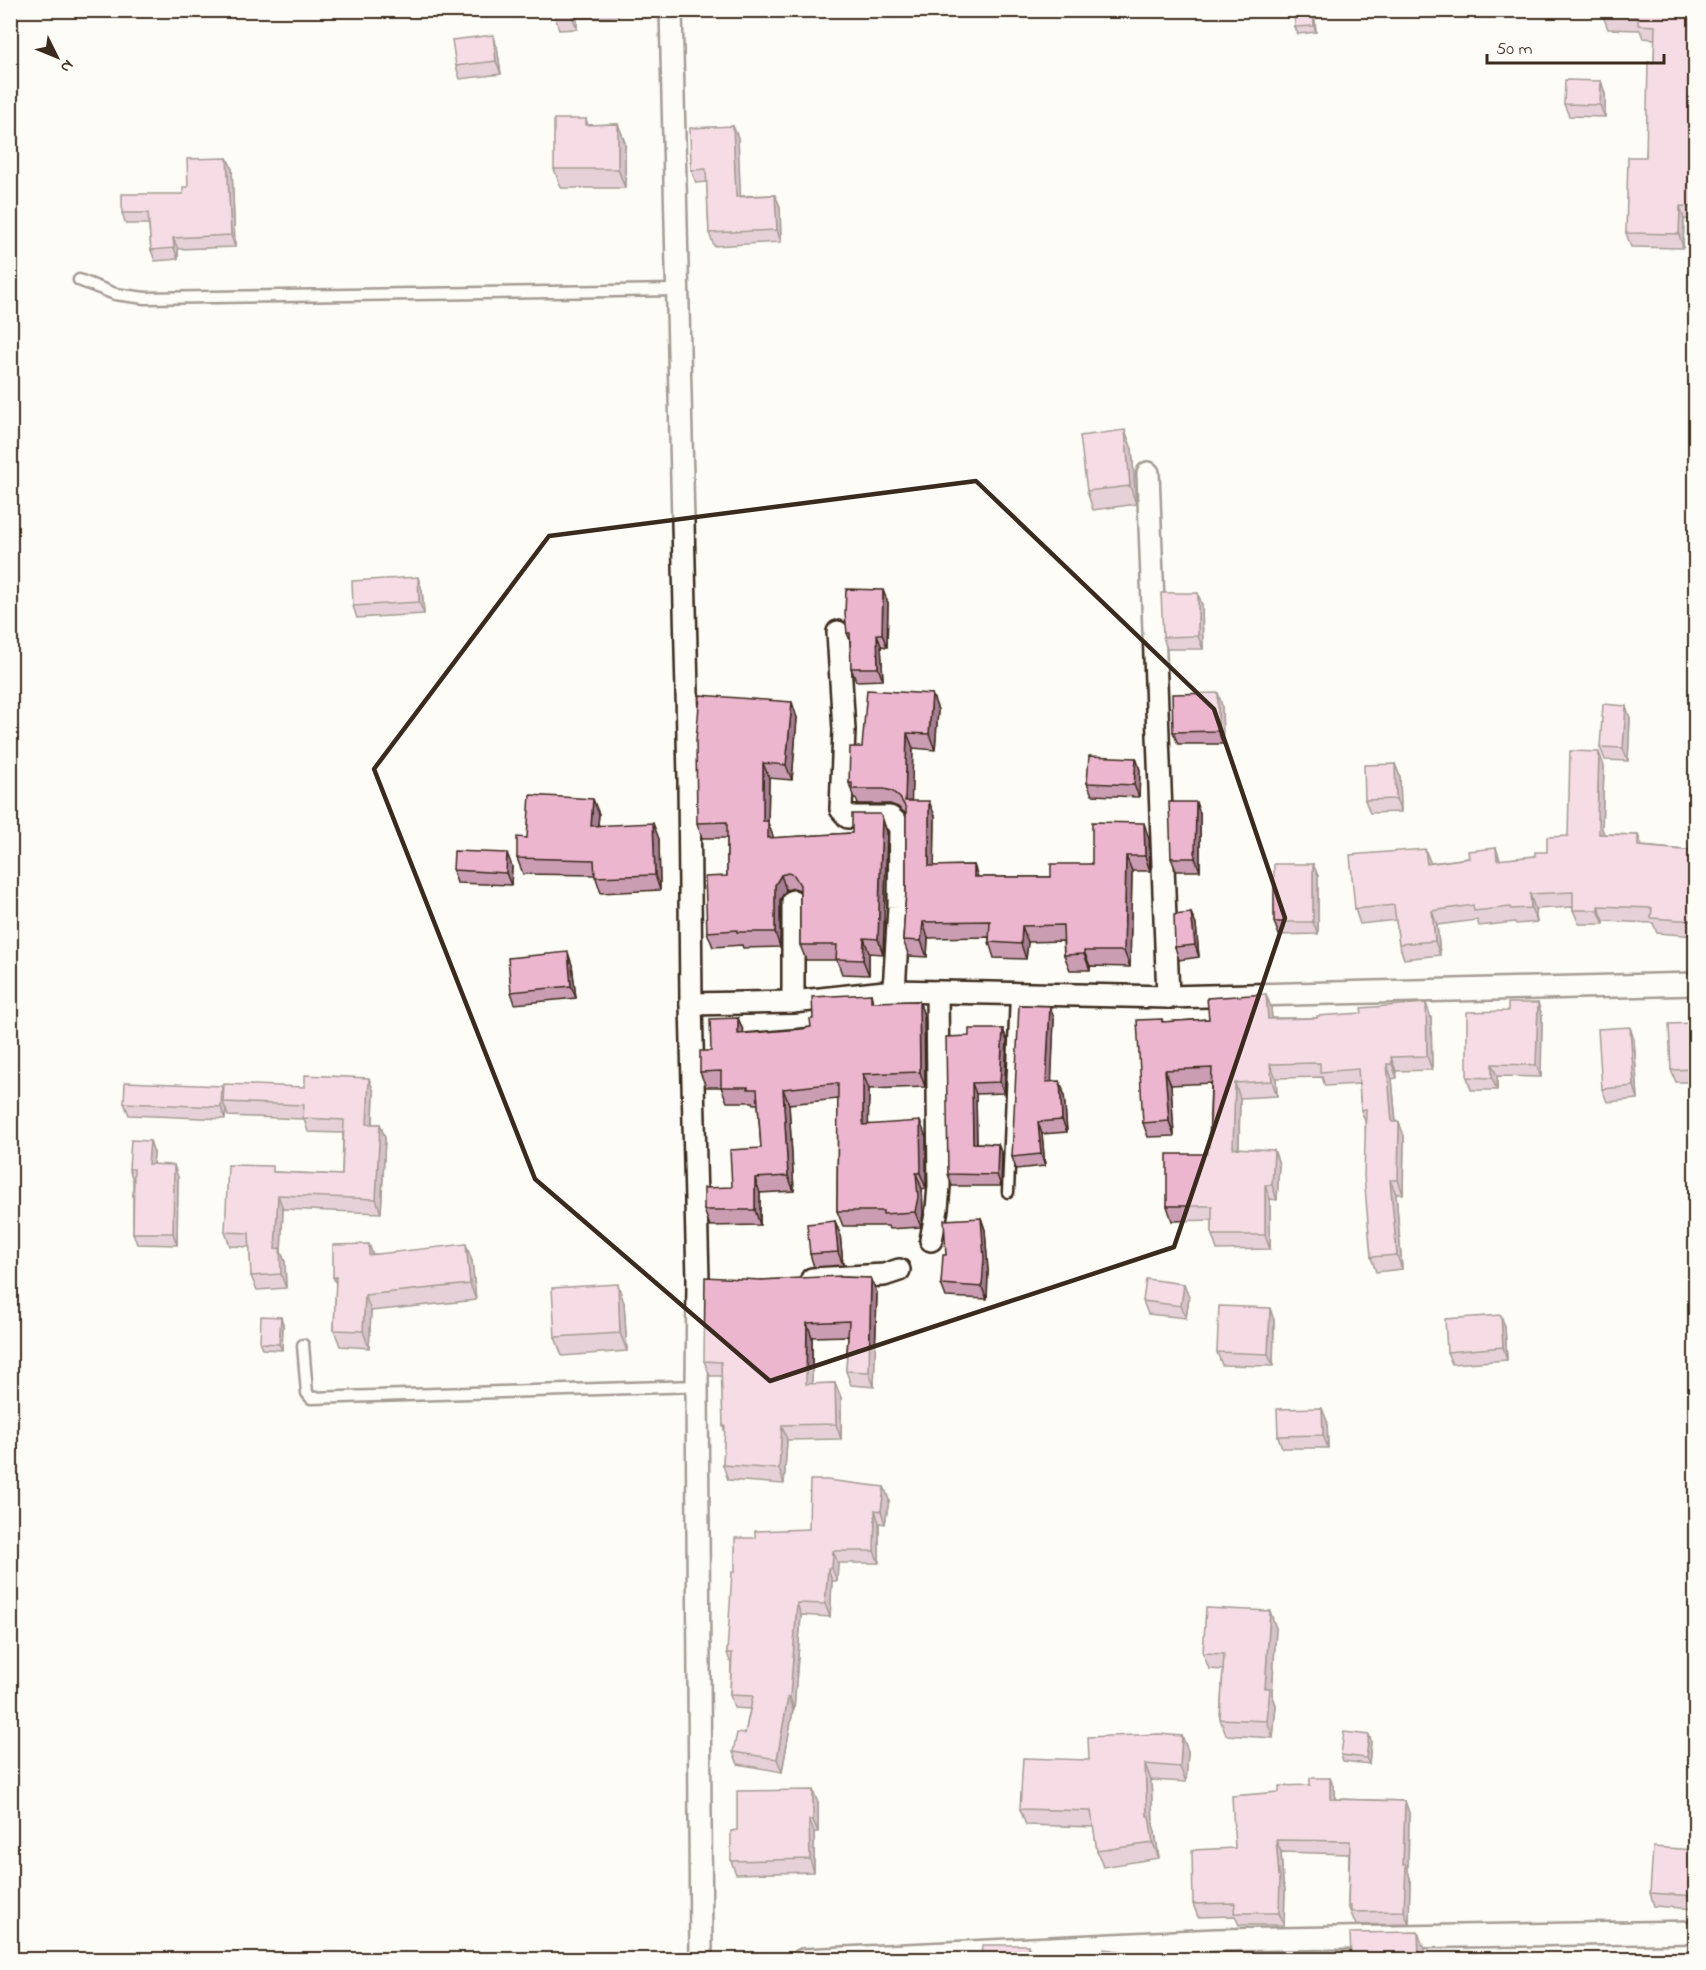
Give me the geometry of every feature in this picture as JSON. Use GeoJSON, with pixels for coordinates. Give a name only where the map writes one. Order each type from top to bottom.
{"type":"FeatureCollection","features":[{"type":"Feature","properties":{"kind":"street"},"geometry":{"type":"LineString","coordinates":[[671,10],[698,1279],[701,1959]]}},
{"type":"Feature","properties":{"kind":"street"},"geometry":{"type":"LineString","coordinates":[[1148,473],[1168,997]]}},
{"type":"Feature","properties":{"kind":"street"},"geometry":{"type":"LineString","coordinates":[[838,632],[844,730],[841,809],[848,817],[890,817],[900,829],[899,907],[894,991]]}},
{"type":"Feature","properties":{"kind":"street"},"geometry":{"type":"LineString","coordinates":[[793,901],[793,1002]]}},
{"type":"Feature","properties":{"kind":"street"},"geometry":{"type":"LineString","coordinates":[[691,1004],[793,1002],[894,991],[1168,997],[1695,984]]}},
{"type":"Feature","properties":{"kind":"street"},"geometry":{"type":"LineString","coordinates":[[931,1240],[939,1186],[937,992]]}},
{"type":"Feature","properties":{"kind":"street"},"geometry":{"type":"LineString","coordinates":[[788,1281],[884,1275],[899,1270]]}},
{"type":"Feature","properties":{"kind":"street"},"geometry":{"type":"LineString","coordinates":[[698,1279],[721,1280]]}},
{"type":"Feature","properties":{"kind":"street"},"geometry":{"type":"LineString","coordinates":[[803,1959],[1216,1940],[1695,1932]]}},
{"type":"Feature","properties":{"kind":"lane"},"geometry":{"type":"LineString","coordinates":[[79,280],[115,294],[145,298],[676,290]]}},
{"type":"Feature","properties":{"kind":"lane"},"geometry":{"type":"LineString","coordinates":[[1008,1192],[1016,994]]}},
{"type":"Feature","properties":{"kind":"lane"},"geometry":{"type":"LineString","coordinates":[[303,1345],[307,1393],[311,1398],[697,1386]]}},
{"type":"Feature","properties":{"kind":"highlighted area"},"geometry":{"type":"Polygon","coordinates":[[[976,481],[1214,709],[1285,918],[1174,1247],[770,1381],[535,1179],[374,769],[549,536],[976,481]]]}},
{"type":"Feature","properties":{"kind":"building"},"geometry":{"type":"Polygon","coordinates":[[[1294,10],[1313,10],[1314,26],[1295,27],[1294,10]]]}},
{"type":"Feature","properties":{"kind":"building"},"geometry":{"type":"Polygon","coordinates":[[[1603,10],[1695,10],[1695,207],[1680,206],[1679,234],[1626,233],[1628,157],[1646,157],[1648,62],[1654,62],[1655,26],[1638,25],[1638,17],[1603,16],[1603,10]]]}},
{"type":"Feature","properties":{"kind":"building"},"geometry":{"type":"Polygon","coordinates":[[[493,35],[496,61],[456,66],[452,40],[493,35]]]}},
{"type":"Feature","properties":{"kind":"building"},"geometry":{"type":"Polygon","coordinates":[[[1565,80],[1601,81],[1600,105],[1564,104],[1565,80]]]}},
{"type":"Feature","properties":{"kind":"building"},"geometry":{"type":"Polygon","coordinates":[[[554,119],[586,119],[586,125],[618,124],[618,169],[554,169],[554,119]]]}},
{"type":"Feature","properties":{"kind":"building"},"geometry":{"type":"Polygon","coordinates":[[[733,126],[736,197],[775,195],[777,230],[709,233],[706,169],[691,170],[690,128],[733,126]]]}},
{"type":"Feature","properties":{"kind":"building"},"geometry":{"type":"Polygon","coordinates":[[[227,158],[231,235],[173,238],[174,248],[151,250],[148,213],[122,213],[122,194],[183,194],[183,187],[188,187],[187,159],[227,158]]]}},
{"type":"Feature","properties":{"kind":"building"},"geometry":{"type":"Polygon","coordinates":[[[1125,430],[1130,486],[1087,491],[1080,436],[1125,430]]]}},
{"type":"Feature","properties":{"kind":"building"},"geometry":{"type":"Polygon","coordinates":[[[418,577],[419,602],[353,606],[352,581],[418,577]]]}},
{"type":"Feature","properties":{"kind":"building"},"geometry":{"type":"Polygon","coordinates":[[[846,589],[883,590],[882,634],[877,634],[878,668],[851,668],[850,633],[847,633],[845,614],[846,589]]]}},
{"type":"Feature","properties":{"kind":"building"},"geometry":{"type":"Polygon","coordinates":[[[1161,593],[1198,593],[1198,636],[1163,637],[1161,593]]]}},
{"type":"Feature","properties":{"kind":"building"},"geometry":{"type":"Polygon","coordinates":[[[867,690],[932,694],[929,734],[907,733],[905,801],[929,801],[929,866],[974,865],[974,877],[1051,877],[1051,864],[1092,864],[1092,822],[1144,823],[1145,856],[1126,856],[1124,951],[1084,951],[1084,954],[1064,955],[1063,925],[1022,926],[1021,944],[989,942],[990,921],[923,922],[921,941],[903,940],[906,892],[906,808],[892,791],[852,789],[852,783],[849,783],[850,747],[862,747],[867,690]]]}},
{"type":"Feature","properties":{"kind":"building"},"geometry":{"type":"Polygon","coordinates":[[[1218,693],[1218,731],[1173,732],[1172,694],[1218,693]]]}},
{"type":"Feature","properties":{"kind":"building"},"geometry":{"type":"Polygon","coordinates":[[[700,695],[792,702],[786,765],[763,763],[763,821],[768,821],[768,838],[852,833],[852,814],[880,814],[882,817],[878,939],[864,938],[863,960],[836,959],[837,945],[800,945],[800,885],[794,875],[788,873],[781,875],[775,885],[775,932],[737,932],[737,930],[707,932],[705,877],[727,876],[727,822],[697,823],[696,740],[700,695]]]}},
{"type":"Feature","properties":{"kind":"building"},"geometry":{"type":"Polygon","coordinates":[[[1603,704],[1626,706],[1623,748],[1600,747],[1603,704]]]}},
{"type":"Feature","properties":{"kind":"building"},"geometry":{"type":"Polygon","coordinates":[[[1570,751],[1599,752],[1597,819],[1599,819],[1599,834],[1638,835],[1638,846],[1695,851],[1695,921],[1651,918],[1652,908],[1598,906],[1598,910],[1573,910],[1573,892],[1530,894],[1531,908],[1511,909],[1510,907],[1474,911],[1473,905],[1432,911],[1435,941],[1399,944],[1394,905],[1355,909],[1350,855],[1425,849],[1427,864],[1469,858],[1468,851],[1496,848],[1497,860],[1535,856],[1535,852],[1547,852],[1547,837],[1568,836],[1570,751]]]}},
{"type":"Feature","properties":{"kind":"building"},"geometry":{"type":"Polygon","coordinates":[[[1089,756],[1136,758],[1134,785],[1087,783],[1089,756]]]}},
{"type":"Feature","properties":{"kind":"building"},"geometry":{"type":"Polygon","coordinates":[[[1395,764],[1396,799],[1365,800],[1364,765],[1395,764]]]}},
{"type":"Feature","properties":{"kind":"building"},"geometry":{"type":"Polygon","coordinates":[[[530,795],[593,799],[591,826],[653,823],[655,875],[595,877],[594,860],[517,858],[517,837],[527,838],[530,795]]]}},
{"type":"Feature","properties":{"kind":"building"},"geometry":{"type":"Polygon","coordinates":[[[1169,802],[1196,802],[1195,858],[1171,858],[1169,802]]]}},
{"type":"Feature","properties":{"kind":"building"},"geometry":{"type":"Polygon","coordinates":[[[454,851],[507,853],[506,873],[453,870],[454,851]]]}},
{"type":"Feature","properties":{"kind":"building"},"geometry":{"type":"Polygon","coordinates":[[[1274,864],[1313,864],[1313,922],[1274,922],[1274,864]]]}},
{"type":"Feature","properties":{"kind":"building"},"geometry":{"type":"Polygon","coordinates":[[[1191,913],[1195,945],[1175,947],[1174,915],[1191,913]]]}},
{"type":"Feature","properties":{"kind":"building"},"geometry":{"type":"Polygon","coordinates":[[[568,952],[571,986],[511,992],[508,958],[568,952]]]}},
{"type":"Feature","properties":{"kind":"building"},"geometry":{"type":"Polygon","coordinates":[[[871,994],[871,1002],[919,1001],[920,1072],[863,1074],[863,1125],[920,1121],[921,1170],[920,1173],[916,1173],[918,1197],[915,1212],[883,1214],[883,1211],[837,1211],[838,1083],[783,1089],[788,1176],[755,1178],[755,1210],[704,1210],[704,1188],[732,1187],[730,1150],[761,1148],[757,1089],[721,1087],[721,1071],[700,1072],[700,1051],[711,1051],[710,1019],[738,1018],[738,1034],[802,1029],[811,1027],[812,997],[871,994]]]}},
{"type":"Feature","properties":{"kind":"building"},"geometry":{"type":"Polygon","coordinates":[[[1266,994],[1268,1019],[1317,1018],[1317,1016],[1362,1013],[1361,1008],[1426,1003],[1427,1056],[1391,1057],[1392,1064],[1387,1064],[1392,1122],[1399,1122],[1398,1180],[1390,1180],[1397,1255],[1371,1257],[1364,1176],[1366,1109],[1361,1110],[1358,1069],[1320,1072],[1320,1063],[1270,1064],[1272,1081],[1235,1083],[1233,1148],[1274,1150],[1272,1185],[1265,1185],[1265,1235],[1212,1235],[1212,1206],[1167,1206],[1167,1154],[1207,1154],[1212,1068],[1165,1070],[1169,1121],[1143,1123],[1137,1020],[1162,1019],[1162,1022],[1209,1019],[1207,998],[1266,994]]]}},
{"type":"Feature","properties":{"kind":"building"},"geometry":{"type":"Polygon","coordinates":[[[1508,1003],[1538,1003],[1536,1065],[1492,1064],[1492,1078],[1467,1077],[1467,1012],[1508,1011],[1508,1003]]]}},
{"type":"Feature","properties":{"kind":"building"},"geometry":{"type":"Polygon","coordinates":[[[1019,1005],[1050,1006],[1046,1082],[1060,1081],[1062,1120],[1038,1122],[1041,1154],[1012,1157],[1019,1005]]]}},
{"type":"Feature","properties":{"kind":"building"},"geometry":{"type":"Polygon","coordinates":[[[1695,1023],[1695,1069],[1671,1070],[1669,1024],[1695,1023]]]}},
{"type":"Feature","properties":{"kind":"building"},"geometry":{"type":"Polygon","coordinates":[[[1630,1027],[1634,1086],[1602,1089],[1598,1029],[1630,1027]]]}},
{"type":"Feature","properties":{"kind":"building"},"geometry":{"type":"Polygon","coordinates":[[[969,1029],[1003,1029],[1000,1082],[972,1083],[973,1143],[998,1144],[997,1175],[948,1174],[946,1037],[969,1036],[969,1029]]]}},
{"type":"Feature","properties":{"kind":"building"},"geometry":{"type":"Polygon","coordinates":[[[305,1075],[369,1078],[367,1124],[380,1124],[376,1199],[278,1195],[275,1249],[280,1248],[281,1274],[251,1276],[249,1233],[225,1232],[228,1165],[273,1166],[273,1172],[342,1175],[344,1120],[303,1118],[304,1105],[223,1102],[224,1084],[305,1087],[305,1075]]]}},
{"type":"Feature","properties":{"kind":"building"},"geometry":{"type":"Polygon","coordinates":[[[125,1082],[222,1086],[221,1107],[124,1103],[125,1082]]]}},
{"type":"Feature","properties":{"kind":"building"},"geometry":{"type":"Polygon","coordinates":[[[131,1140],[150,1141],[148,1164],[174,1165],[173,1233],[133,1233],[134,1169],[129,1169],[131,1140]]]}},
{"type":"Feature","properties":{"kind":"building"},"geometry":{"type":"Polygon","coordinates":[[[981,1218],[984,1258],[982,1287],[941,1284],[943,1255],[946,1255],[944,1220],[981,1218]]]}},
{"type":"Feature","properties":{"kind":"building"},"geometry":{"type":"Polygon","coordinates":[[[835,1221],[838,1252],[810,1254],[807,1224],[835,1221]]]}},
{"type":"Feature","properties":{"kind":"building"},"geometry":{"type":"Polygon","coordinates":[[[369,1244],[369,1255],[466,1244],[470,1284],[365,1295],[363,1331],[334,1330],[336,1277],[333,1277],[333,1245],[369,1244]]]}},
{"type":"Feature","properties":{"kind":"building"},"geometry":{"type":"Polygon","coordinates":[[[840,1276],[871,1278],[869,1372],[846,1371],[849,1321],[807,1323],[806,1384],[835,1383],[836,1424],[782,1425],[779,1469],[723,1465],[725,1426],[723,1426],[721,1362],[704,1361],[705,1277],[761,1280],[840,1276]]]}},
{"type":"Feature","properties":{"kind":"building"},"geometry":{"type":"Polygon","coordinates":[[[1146,1279],[1184,1284],[1181,1306],[1143,1301],[1146,1279]]]}},
{"type":"Feature","properties":{"kind":"building"},"geometry":{"type":"Polygon","coordinates":[[[618,1284],[620,1333],[555,1337],[552,1288],[618,1284]]]}},
{"type":"Feature","properties":{"kind":"building"},"geometry":{"type":"Polygon","coordinates":[[[1219,1306],[1270,1308],[1268,1354],[1217,1352],[1219,1306]]]}},
{"type":"Feature","properties":{"kind":"building"},"geometry":{"type":"Polygon","coordinates":[[[1501,1315],[1503,1347],[1447,1352],[1445,1319],[1501,1315]]]}},
{"type":"Feature","properties":{"kind":"building"},"geometry":{"type":"Polygon","coordinates":[[[261,1316],[281,1317],[279,1344],[260,1343],[261,1316]]]}},
{"type":"Feature","properties":{"kind":"building"},"geometry":{"type":"Polygon","coordinates":[[[1322,1408],[1323,1435],[1278,1436],[1277,1409],[1322,1408]]]}},
{"type":"Feature","properties":{"kind":"building"},"geometry":{"type":"Polygon","coordinates":[[[810,1480],[884,1487],[881,1511],[875,1510],[874,1551],[833,1551],[832,1568],[828,1568],[825,1604],[797,1603],[790,1697],[788,1697],[777,1759],[733,1752],[737,1733],[745,1734],[753,1696],[730,1695],[732,1653],[727,1653],[732,1572],[735,1572],[735,1538],[755,1538],[755,1531],[809,1529],[810,1480]]]}},
{"type":"Feature","properties":{"kind":"building"},"geometry":{"type":"Polygon","coordinates":[[[1206,1608],[1270,1611],[1265,1688],[1270,1688],[1267,1721],[1220,1719],[1224,1654],[1203,1653],[1206,1608]]]}},
{"type":"Feature","properties":{"kind":"building"},"geometry":{"type":"Polygon","coordinates":[[[1344,1732],[1369,1735],[1366,1758],[1341,1755],[1344,1732]]]}},
{"type":"Feature","properties":{"kind":"building"},"geometry":{"type":"Polygon","coordinates":[[[1159,1734],[1182,1736],[1180,1767],[1145,1764],[1147,1816],[1149,1816],[1153,1843],[1097,1851],[1091,1811],[1020,1809],[1023,1758],[1089,1760],[1088,1737],[1159,1734]]]}},
{"type":"Feature","properties":{"kind":"building"},"geometry":{"type":"Polygon","coordinates":[[[1310,1778],[1330,1778],[1330,1799],[1405,1801],[1404,1911],[1351,1912],[1351,1906],[1348,1906],[1350,1841],[1276,1840],[1280,1876],[1279,1913],[1234,1913],[1235,1903],[1193,1904],[1192,1850],[1235,1848],[1232,1796],[1279,1792],[1279,1786],[1310,1785],[1310,1778]]]}},
{"type":"Feature","properties":{"kind":"building"},"geometry":{"type":"Polygon","coordinates":[[[813,1790],[813,1820],[809,1820],[810,1859],[731,1861],[731,1831],[737,1830],[737,1791],[813,1790]]]}},
{"type":"Feature","properties":{"kind":"building"},"geometry":{"type":"Polygon","coordinates":[[[1653,1847],[1695,1850],[1695,1896],[1650,1893],[1653,1847]]]}},
{"type":"Feature","properties":{"kind":"building"},"geometry":{"type":"Polygon","coordinates":[[[1418,1932],[1419,1959],[1351,1959],[1350,1933],[1418,1932]]]}},
{"type":"Feature","properties":{"kind":"building"},"geometry":{"type":"Polygon","coordinates":[[[982,1945],[1028,1945],[1027,1959],[981,1959],[982,1945]]]}},
{"type":"Feature","properties":{"kind":"building"},"geometry":{"type":"Polygon","coordinates":[[[1104,1949],[1146,1955],[1146,1959],[1102,1959],[1104,1949]]]}}]}
